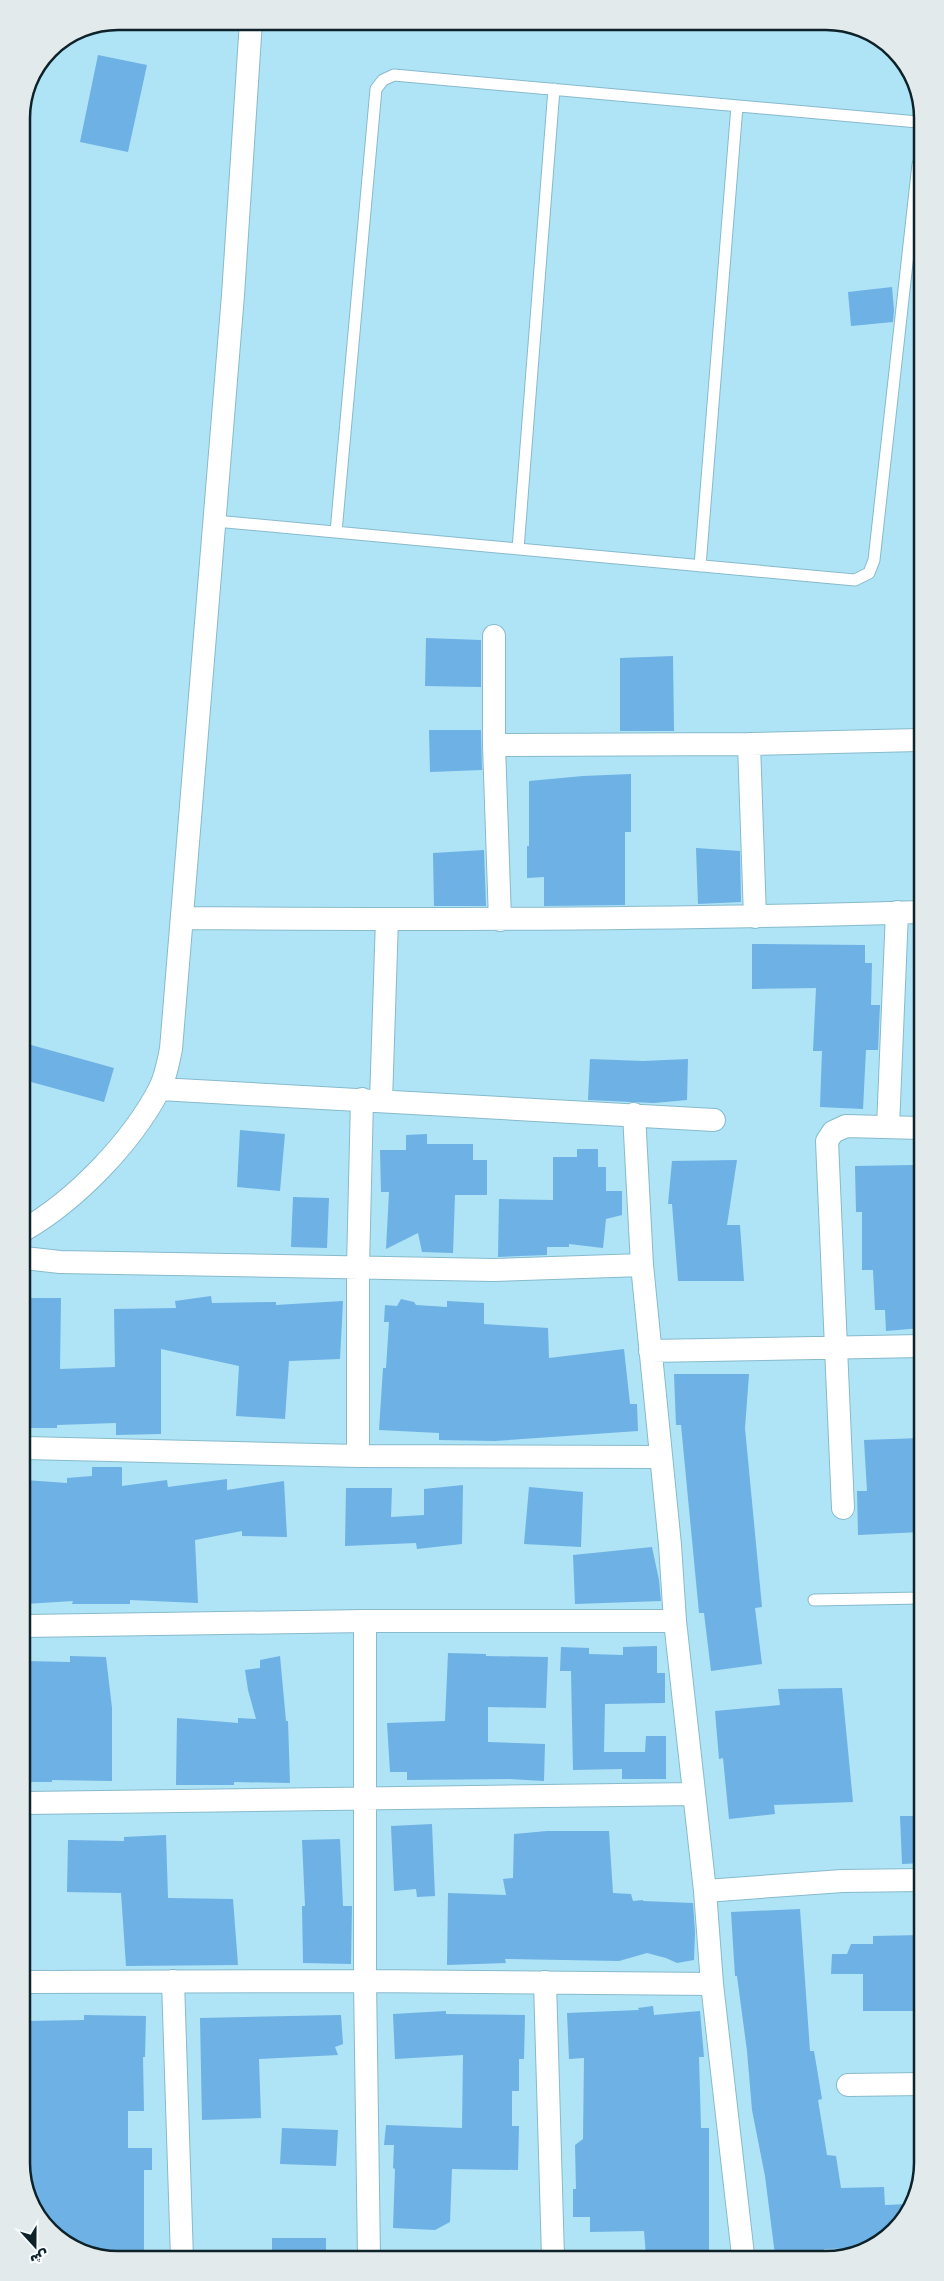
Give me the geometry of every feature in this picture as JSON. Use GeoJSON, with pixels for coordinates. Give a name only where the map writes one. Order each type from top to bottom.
{"type":"FeatureCollection","features":[{"type":"Feature","properties":{"kind":"street"},"geometry":{"type":"LineString","coordinates":[[30,1226],[44,1218],[98,1171],[137,1124],[160,1089],[171,1049],[233,295],[251,30]]}},
{"type":"Feature","properties":{"kind":"street"},"geometry":{"type":"LineString","coordinates":[[494,636],[494,745],[500,920]]}},
{"type":"Feature","properties":{"kind":"street"},"geometry":{"type":"LineString","coordinates":[[494,745],[749,744],[914,740]]}},
{"type":"Feature","properties":{"kind":"street"},"geometry":{"type":"LineString","coordinates":[[749,744],[755,917]]}},
{"type":"Feature","properties":{"kind":"street"},"geometry":{"type":"LineString","coordinates":[[888,1127],[897,912]]}},
{"type":"Feature","properties":{"kind":"street"},"geometry":{"type":"LineString","coordinates":[[182,918],[500,920],[755,917],[914,912]]}},
{"type":"Feature","properties":{"kind":"street"},"geometry":{"type":"LineString","coordinates":[[358,1456],[358,1268],[387,919]]}},
{"type":"Feature","properties":{"kind":"street"},"geometry":{"type":"LineString","coordinates":[[160,1089],[634,1114],[714,1120]]}},
{"type":"Feature","properties":{"kind":"street"},"geometry":{"type":"LineString","coordinates":[[634,1114],[642,1265],[670,1545],[675,1621],[705,1891],[712,1984],[743,2251]]}},
{"type":"Feature","properties":{"kind":"street"},"geometry":{"type":"LineString","coordinates":[[843,1508],[827,1141],[833,1132],[846,1126],[914,1128]]}},
{"type":"Feature","properties":{"kind":"street"},"geometry":{"type":"LineString","coordinates":[[30,1259],[60,1262],[493,1270],[642,1265]]}},
{"type":"Feature","properties":{"kind":"street"},"geometry":{"type":"LineString","coordinates":[[650,1351],[914,1346]]}},
{"type":"Feature","properties":{"kind":"street"},"geometry":{"type":"LineString","coordinates":[[30,1448],[358,1456],[660,1457]]}},
{"type":"Feature","properties":{"kind":"street"},"geometry":{"type":"LineString","coordinates":[[30,1626],[365,1621],[675,1621]]}},
{"type":"Feature","properties":{"kind":"street"},"geometry":{"type":"LineString","coordinates":[[365,1621],[365,1981],[369,2251]]}},
{"type":"Feature","properties":{"kind":"street"},"geometry":{"type":"LineString","coordinates":[[30,1803],[694,1794]]}},
{"type":"Feature","properties":{"kind":"street"},"geometry":{"type":"LineString","coordinates":[[705,1891],[842,1881],[914,1880]]}},
{"type":"Feature","properties":{"kind":"street"},"geometry":{"type":"LineString","coordinates":[[173,1981],[182,2251]]}},
{"type":"Feature","properties":{"kind":"street"},"geometry":{"type":"LineString","coordinates":[[30,1982],[365,1981],[712,1984]]}},
{"type":"Feature","properties":{"kind":"street"},"geometry":{"type":"LineString","coordinates":[[545,1982],[553,2251]]}},
{"type":"Feature","properties":{"kind":"street"},"geometry":{"type":"LineString","coordinates":[[848,2085],[914,2084]]}},
{"type":"Feature","properties":{"kind":"lane"},"geometry":{"type":"LineString","coordinates":[[336,532],[376,89],[383,80],[394,75],[914,122]]}},
{"type":"Feature","properties":{"kind":"lane"},"geometry":{"type":"LineString","coordinates":[[518,549],[554,89]]}},
{"type":"Feature","properties":{"kind":"lane"},"geometry":{"type":"LineString","coordinates":[[700,566],[737,106]]}},
{"type":"Feature","properties":{"kind":"lane"},"geometry":{"type":"LineString","coordinates":[[215,521],[855,580],[869,573],[874,560],[914,200]]}},
{"type":"Feature","properties":{"kind":"lane"},"geometry":{"type":"LineString","coordinates":[[814,1600],[914,1598]]}},
{"type":"Feature","properties":{"kind":"building"},"geometry":{"type":"Polygon","coordinates":[[[98,55],[147,65],[128,152],[80,142],[98,55]]]}},
{"type":"Feature","properties":{"kind":"building"},"geometry":{"type":"Polygon","coordinates":[[[892,287],[893,322],[851,326],[848,292],[892,287]]]}},
{"type":"Feature","properties":{"kind":"building"},"geometry":{"type":"Polygon","coordinates":[[[426,638],[481,640],[481,687],[425,686],[426,638]]]}},
{"type":"Feature","properties":{"kind":"building"},"geometry":{"type":"Polygon","coordinates":[[[673,656],[674,731],[620,731],[620,658],[673,656]]]}},
{"type":"Feature","properties":{"kind":"building"},"geometry":{"type":"Polygon","coordinates":[[[429,730],[481,730],[482,770],[430,772],[429,730]]]}},
{"type":"Feature","properties":{"kind":"building"},"geometry":{"type":"Polygon","coordinates":[[[631,774],[631,832],[625,832],[625,905],[544,906],[544,877],[527,878],[529,781],[631,774]]]}},
{"type":"Feature","properties":{"kind":"building"},"geometry":{"type":"Polygon","coordinates":[[[696,848],[740,851],[741,902],[698,904],[696,848]]]}},
{"type":"Feature","properties":{"kind":"building"},"geometry":{"type":"Polygon","coordinates":[[[484,850],[486,906],[434,906],[433,853],[484,850]]]}},
{"type":"Feature","properties":{"kind":"building"},"geometry":{"type":"Polygon","coordinates":[[[752,944],[865,945],[865,963],[872,963],[871,1005],[880,1005],[878,1050],[866,1050],[863,1109],[820,1107],[822,1051],[813,1051],[816,988],[752,989],[752,944]]]}},
{"type":"Feature","properties":{"kind":"building"},"geometry":{"type":"Polygon","coordinates":[[[30,1045],[114,1068],[104,1102],[30,1082],[30,1045]]]}},
{"type":"Feature","properties":{"kind":"building"},"geometry":{"type":"Polygon","coordinates":[[[590,1059],[643,1061],[688,1059],[687,1100],[654,1103],[588,1100],[590,1059]]]}},
{"type":"Feature","properties":{"kind":"building"},"geometry":{"type":"Polygon","coordinates":[[[240,1130],[285,1134],[280,1191],[237,1187],[240,1130]]]}},
{"type":"Feature","properties":{"kind":"building"},"geometry":{"type":"Polygon","coordinates":[[[427,1134],[427,1144],[473,1144],[473,1160],[487,1160],[487,1195],[455,1195],[453,1253],[422,1252],[418,1233],[386,1249],[389,1192],[381,1192],[380,1150],[406,1150],[406,1135],[427,1134]]]}},
{"type":"Feature","properties":{"kind":"building"},"geometry":{"type":"Polygon","coordinates":[[[577,1149],[598,1149],[598,1167],[606,1167],[606,1191],[622,1191],[622,1215],[606,1219],[603,1248],[569,1244],[569,1247],[547,1247],[547,1255],[498,1257],[499,1199],[553,1200],[553,1157],[577,1157],[577,1149]]]}},
{"type":"Feature","properties":{"kind":"building"},"geometry":{"type":"Polygon","coordinates":[[[737,1160],[727,1225],[740,1225],[744,1281],[678,1281],[672,1204],[668,1204],[672,1161],[737,1160]]]}},
{"type":"Feature","properties":{"kind":"building"},"geometry":{"type":"Polygon","coordinates":[[[914,1165],[914,1329],[886,1331],[885,1310],[875,1310],[873,1270],[862,1270],[862,1212],[856,1212],[855,1166],[914,1165]]]}},
{"type":"Feature","properties":{"kind":"building"},"geometry":{"type":"Polygon","coordinates":[[[293,1197],[329,1198],[327,1248],[291,1247],[293,1197]]]}},
{"type":"Feature","properties":{"kind":"building"},"geometry":{"type":"Polygon","coordinates":[[[211,1296],[212,1303],[276,1302],[276,1305],[343,1301],[340,1359],[289,1361],[285,1419],[236,1416],[239,1366],[161,1349],[161,1434],[116,1435],[116,1423],[57,1425],[57,1428],[30,1428],[30,1298],[61,1298],[60,1369],[115,1367],[114,1309],[176,1308],[175,1301],[211,1296]]]}},
{"type":"Feature","properties":{"kind":"building"},"geometry":{"type":"Polygon","coordinates":[[[401,1299],[414,1302],[416,1305],[447,1307],[447,1301],[484,1303],[484,1324],[548,1328],[549,1358],[624,1349],[630,1404],[637,1404],[638,1431],[495,1441],[439,1440],[439,1433],[379,1430],[383,1368],[386,1368],[389,1322],[384,1322],[385,1305],[397,1306],[401,1299]]]}},
{"type":"Feature","properties":{"kind":"building"},"geometry":{"type":"Polygon","coordinates":[[[674,1374],[749,1374],[745,1428],[762,1607],[755,1608],[762,1664],[711,1671],[704,1613],[699,1613],[681,1425],[676,1425],[674,1374]]]}},
{"type":"Feature","properties":{"kind":"building"},"geometry":{"type":"Polygon","coordinates":[[[914,1438],[914,1532],[858,1535],[857,1491],[867,1491],[864,1440],[914,1438]]]}},
{"type":"Feature","properties":{"kind":"building"},"geometry":{"type":"Polygon","coordinates":[[[92,1467],[122,1467],[122,1486],[167,1480],[168,1487],[227,1479],[227,1490],[284,1481],[287,1537],[242,1536],[242,1531],[195,1540],[198,1603],[130,1600],[130,1604],[72,1604],[73,1601],[30,1604],[30,1480],[67,1483],[67,1478],[92,1476],[92,1467]]]}},
{"type":"Feature","properties":{"kind":"building"},"geometry":{"type":"Polygon","coordinates":[[[463,1485],[462,1544],[417,1549],[416,1543],[345,1546],[346,1488],[392,1488],[391,1517],[424,1515],[424,1489],[463,1485]]]}},
{"type":"Feature","properties":{"kind":"building"},"geometry":{"type":"Polygon","coordinates":[[[529,1487],[583,1492],[581,1547],[524,1544],[529,1487]]]}},
{"type":"Feature","properties":{"kind":"building"},"geometry":{"type":"Polygon","coordinates":[[[652,1547],[661,1601],[575,1604],[573,1555],[652,1547]]]}},
{"type":"Feature","properties":{"kind":"building"},"geometry":{"type":"Polygon","coordinates":[[[657,1646],[657,1673],[665,1673],[665,1703],[605,1704],[604,1752],[645,1752],[646,1736],[666,1736],[666,1779],[622,1779],[622,1769],[573,1770],[571,1671],[560,1671],[561,1647],[589,1648],[589,1654],[623,1655],[623,1647],[657,1646]]]}},
{"type":"Feature","properties":{"kind":"building"},"geometry":{"type":"Polygon","coordinates":[[[448,1653],[548,1657],[546,1708],[488,1707],[488,1742],[545,1744],[544,1781],[509,1779],[407,1780],[407,1772],[390,1772],[387,1723],[445,1721],[448,1653]]]}},
{"type":"Feature","properties":{"kind":"building"},"geometry":{"type":"Polygon","coordinates":[[[70,1656],[106,1657],[112,1708],[112,1781],[52,1780],[52,1782],[30,1782],[30,1661],[70,1662],[70,1656]]]}},
{"type":"Feature","properties":{"kind":"building"},"geometry":{"type":"Polygon","coordinates":[[[280,1656],[286,1721],[288,1721],[290,1783],[234,1782],[234,1785],[176,1785],[177,1718],[238,1723],[238,1718],[256,1719],[245,1670],[260,1668],[260,1660],[280,1656]]]}},
{"type":"Feature","properties":{"kind":"building"},"geometry":{"type":"Polygon","coordinates":[[[842,1688],[853,1802],[774,1805],[775,1814],[729,1819],[723,1758],[719,1759],[715,1711],[780,1705],[778,1689],[842,1688]]]}},
{"type":"Feature","properties":{"kind":"building"},"geometry":{"type":"Polygon","coordinates":[[[900,1816],[914,1816],[914,1863],[902,1864],[900,1816]]]}},
{"type":"Feature","properties":{"kind":"building"},"geometry":{"type":"Polygon","coordinates":[[[432,1824],[435,1896],[417,1897],[416,1889],[394,1891],[391,1826],[432,1824]]]}},
{"type":"Feature","properties":{"kind":"building"},"geometry":{"type":"Polygon","coordinates":[[[547,1831],[609,1831],[613,1893],[631,1894],[633,1901],[693,1903],[694,1960],[677,1963],[647,1953],[619,1961],[505,1959],[506,1963],[447,1965],[448,1893],[506,1895],[503,1879],[513,1878],[514,1834],[547,1831]]]}},
{"type":"Feature","properties":{"kind":"building"},"geometry":{"type":"Polygon","coordinates":[[[166,1835],[168,1898],[233,1899],[238,1965],[126,1966],[121,1893],[67,1892],[68,1840],[124,1841],[124,1837],[166,1835]]]}},
{"type":"Feature","properties":{"kind":"building"},"geometry":{"type":"Polygon","coordinates":[[[340,1839],[343,1906],[352,1906],[351,1964],[303,1963],[302,1906],[305,1906],[302,1840],[340,1839]]]}},
{"type":"Feature","properties":{"kind":"building"},"geometry":{"type":"Polygon","coordinates":[[[800,1909],[810,2051],[814,2051],[822,2099],[818,2100],[827,2155],[836,2156],[841,2188],[884,2187],[885,2205],[904,2204],[888,2225],[865,2242],[848,2248],[824,2249],[824,2251],[774,2251],[765,2176],[752,2110],[747,2051],[737,1976],[735,1976],[731,1912],[800,1909]]]}},
{"type":"Feature","properties":{"kind":"building"},"geometry":{"type":"Polygon","coordinates":[[[914,1935],[914,2011],[863,2011],[863,1974],[831,1974],[832,1954],[847,1954],[851,1944],[873,1944],[873,1936],[914,1935]]]}},
{"type":"Feature","properties":{"kind":"building"},"geometry":{"type":"Polygon","coordinates":[[[653,2006],[654,2015],[700,2011],[704,2057],[699,2057],[701,2128],[709,2128],[709,2251],[646,2251],[644,2231],[590,2232],[590,2217],[573,2217],[573,2189],[576,2189],[575,2145],[583,2139],[584,2058],[569,2059],[567,2013],[639,2010],[638,2008],[653,2006]]]}},
{"type":"Feature","properties":{"kind":"building"},"geometry":{"type":"Polygon","coordinates":[[[446,2011],[446,2014],[525,2015],[524,2059],[519,2059],[519,2091],[512,2091],[512,2126],[519,2126],[518,2170],[452,2169],[450,2222],[435,2230],[393,2228],[394,2145],[384,2145],[386,2125],[462,2128],[463,2055],[395,2059],[393,2014],[446,2011]]]}},
{"type":"Feature","properties":{"kind":"building"},"geometry":{"type":"Polygon","coordinates":[[[84,2015],[146,2016],[145,2057],[143,2057],[144,2111],[128,2111],[128,2148],[152,2148],[152,2170],[144,2170],[144,2251],[113,2251],[79,2242],[60,2229],[60,2221],[52,2221],[39,2202],[33,2185],[30,2163],[30,2021],[84,2020],[84,2015]]]}},
{"type":"Feature","properties":{"kind":"building"},"geometry":{"type":"Polygon","coordinates":[[[341,2015],[343,2044],[335,2047],[338,2055],[259,2059],[261,2118],[202,2120],[200,2018],[341,2015]]]}},
{"type":"Feature","properties":{"kind":"building"},"geometry":{"type":"Polygon","coordinates":[[[282,2128],[338,2130],[336,2166],[280,2164],[282,2128]]]}},
{"type":"Feature","properties":{"kind":"building"},"geometry":{"type":"Polygon","coordinates":[[[272,2238],[326,2238],[326,2251],[272,2251],[272,2238]]]}}]}
